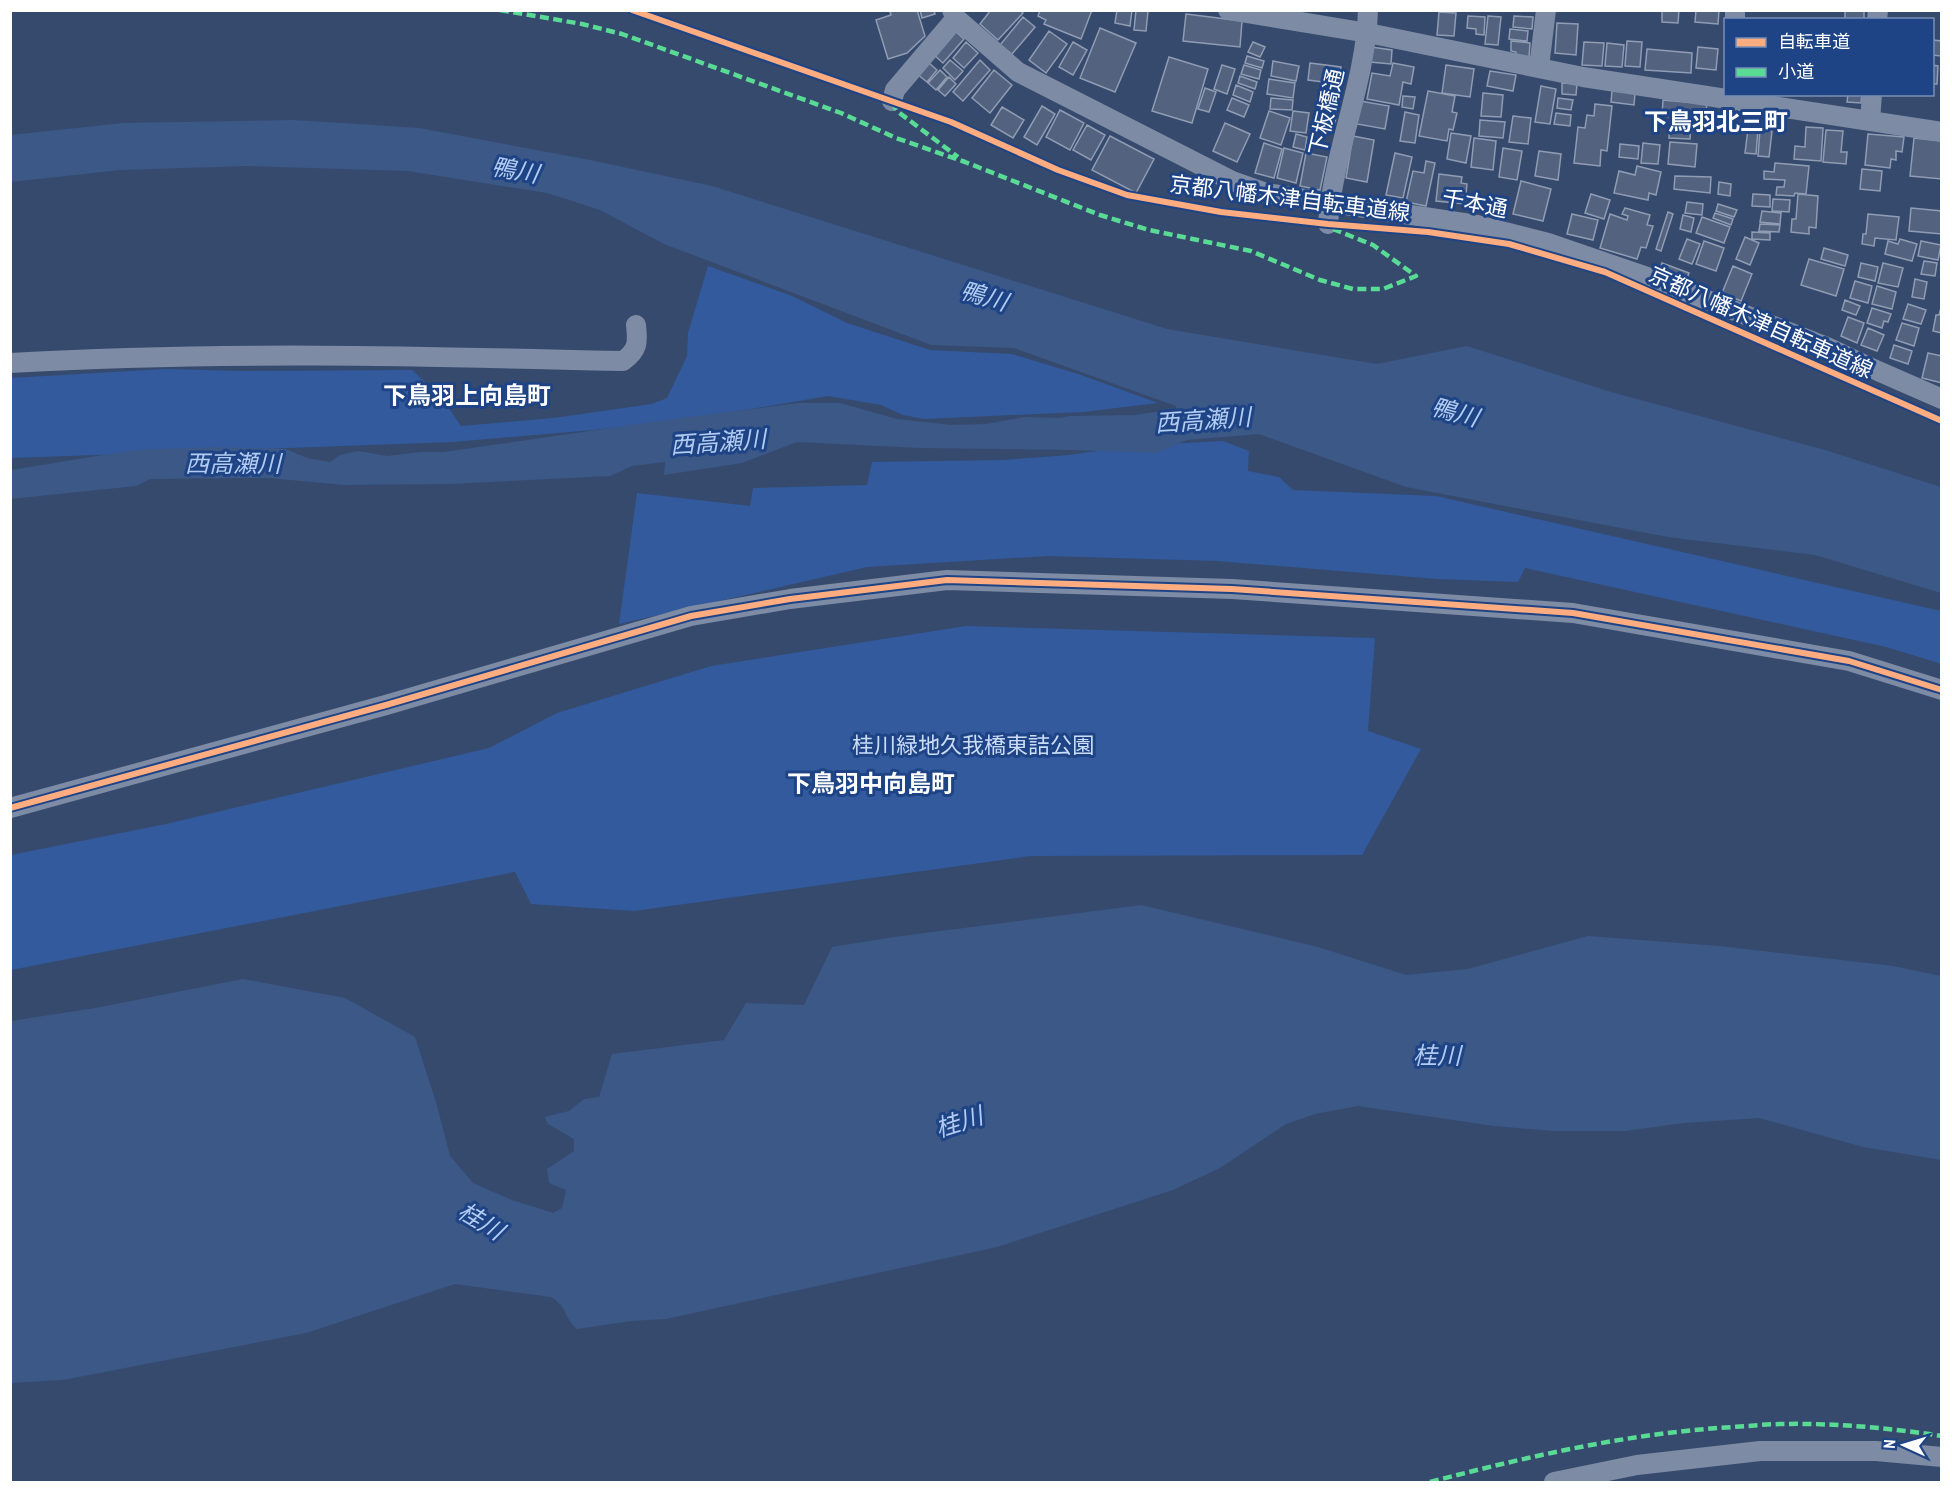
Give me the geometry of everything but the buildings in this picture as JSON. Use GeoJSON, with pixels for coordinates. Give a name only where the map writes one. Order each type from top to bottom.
{"type":"FeatureCollection","features":[{"type":"Feature","properties":{"kind":"street"},"geometry":{"type":"LineString","coordinates":[[1228,10],[1368,33],[1583,77],[1724,96]]}},
{"type":"Feature","properties":{"kind":"street","name":"下板橋通"},"geometry":{"type":"LineString","coordinates":[[1328,224],[1330,203],[1368,33],[1368,10]]}},
{"type":"Feature","properties":{"kind":"street"},"geometry":{"type":"LineString","coordinates":[[1539,67],[1546,10]]}},
{"type":"Feature","properties":{"kind":"street"},"geometry":{"type":"LineString","coordinates":[[892,101],[895,90],[954,14]]}},
{"type":"Feature","properties":{"kind":"street","name":"千本通"},"geometry":{"type":"LineString","coordinates":[[954,14],[1018,72],[1232,181],[1266,193],[1477,225],[1548,243],[1656,280],[1827,347],[1941,399]]}},
{"type":"Feature","properties":{"kind":"street"},"geometry":{"type":"LineString","coordinates":[[1870,121],[1872,96]]}},
{"type":"Feature","properties":{"kind":"street"},"geometry":{"type":"LineString","coordinates":[[1732,97],[1941,132]]}},
{"type":"Feature","properties":{"kind":"street"},"geometry":{"type":"LineString","coordinates":[[10,363],[90,358],[230,355],[423,356],[623,361],[633,353],[636,346],[636,325]]}},
{"type":"Feature","properties":{"kind":"street"},"geometry":{"type":"LineString","coordinates":[[10,808],[386,705],[691,616],[790,599],[947,580],[1232,590],[1573,613],[1849,661],[1941,690]]}},
{"type":"Feature","properties":{"kind":"street"},"geometry":{"type":"LineString","coordinates":[[1554,1482],[1637,1465],[1760,1451],[1876,1451],[1941,1457]]}},
{"type":"Feature","properties":{"kind":"green space"},"geometry":{"type":"Polygon","coordinates":[[[708,266],[792,296],[847,323],[930,350],[1012,354],[1081,375],[1158,403],[1083,412],[924,419],[903,415],[881,405],[828,396],[686,420],[453,442],[11,458],[11,378],[165,369],[412,370],[441,397],[461,426],[553,418],[652,404],[667,398],[687,356],[688,333],[708,266]]]}},
{"type":"Feature","properties":{"kind":"green space"},"geometry":{"type":"Polygon","coordinates":[[[1223,441],[1249,451],[1248,471],[1279,477],[1293,490],[1436,496],[1941,611],[1942,664],[1886,647],[1525,568],[1518,582],[1437,579],[1217,561],[1049,556],[867,567],[619,624],[637,493],[750,506],[753,488],[867,485],[872,462],[1004,460],[1069,455],[1130,446],[1223,441]]]}},
{"type":"Feature","properties":{"kind":"green space","name":"桂川緑地久我橋東詰公園"},"geometry":{"type":"Polygon","coordinates":[[[966,626],[1375,638],[1368,731],[1421,749],[1362,855],[1030,856],[634,911],[531,904],[515,872],[11,970],[11,855],[166,824],[489,748],[557,713],[711,666],[966,626]]]}},
{"type":"Feature","properties":{"kind":"water"},"geometry":{"type":"Polygon","coordinates":[[[293,120],[419,128],[590,160],[712,186],[1167,329],[1377,364],[1467,346],[1611,392],[1825,450],[1941,487],[1941,593],[1815,555],[1668,537],[1406,487],[1259,434],[1187,440],[1156,453],[920,448],[797,442],[742,463],[664,475],[665,462],[632,466],[610,476],[450,484],[345,485],[269,478],[150,479],[136,486],[11,499],[11,470],[134,450],[214,447],[286,449],[307,458],[330,462],[340,455],[358,451],[387,456],[444,452],[799,403],[840,403],[897,419],[952,425],[986,424],[1025,417],[1135,415],[1176,409],[1176,406],[1014,348],[931,345],[664,244],[600,210],[547,193],[408,171],[247,166],[120,170],[11,182],[11,135],[123,123],[293,120]]]}},
{"type":"Feature","properties":{"kind":"water","name":"桂川"},"geometry":{"type":"Polygon","coordinates":[[[1141,905],[1318,947],[1406,975],[1468,969],[1588,936],[1719,946],[1893,966],[1941,976],[1941,1160],[1863,1147],[1759,1118],[1684,1123],[1625,1131],[1553,1131],[1494,1126],[1358,1106],[1315,1114],[1286,1124],[1220,1168],[1173,1190],[997,1247],[666,1319],[631,1321],[577,1329],[563,1308],[551,1297],[455,1284],[306,1333],[63,1380],[11,1383],[11,1021],[95,1008],[243,979],[345,998],[415,1037],[436,1102],[450,1156],[473,1183],[512,1200],[553,1213],[562,1208],[566,1190],[549,1183],[547,1169],[574,1151],[574,1139],[548,1124],[545,1117],[569,1111],[584,1099],[599,1097],[612,1054],[724,1040],[746,1003],[804,1005],[832,947],[1141,905]]]}},
{"type":"Feature","properties":{"kind":"marked path"},"geometry":{"type":"LineString","coordinates":[[500,10],[582,24],[622,34],[841,113],[896,138],[965,162],[1100,215],[1149,230],[1251,251],[1320,280],[1353,289],[1383,289],[1416,276],[1373,245],[1333,229]]}},
{"type":"Feature","properties":{"kind":"marked path"},"geometry":{"type":"LineString","coordinates":[[892,102],[897,111],[958,157]]}},
{"type":"Feature","properties":{"kind":"marked path"},"geometry":{"type":"LineString","coordinates":[[1430,1482],[1580,1447],[1695,1430],[1771,1424],[1823,1424],[1882,1428],[1942,1436]]}},
{"type":"Feature","properties":{"kind":"cycle path","name":"京都八幡木津自転車道線"},"geometry":{"type":"LineString","coordinates":[[632,10],[951,122],[1058,170],[1127,195],[1221,212],[1428,232],[1509,244],[1605,272],[1942,421]]}},
{"type":"Feature","properties":{"kind":"cycle path"},"geometry":{"type":"LineString","coordinates":[[10,808],[386,705],[691,616],[790,599],[947,580],[1232,589],[1573,613],[1849,661],[1942,690]]}},
{"type":"Feature","properties":{"kind":"district","name":"下鳥羽北三町"},"geometry":{"type":"Point","coordinates":[1716,121]}},
{"type":"Feature","properties":{"kind":"district","name":"下鳥羽上向島町"},"geometry":{"type":"Point","coordinates":[467,395]}},
{"type":"Feature","properties":{"kind":"district","name":"下鳥羽中向島町"},"geometry":{"type":"Point","coordinates":[871,783]}},
{"type":"Feature","properties":{"kind":"water label","name":"鴨川"},"geometry":{"type":"Point","coordinates":[515,170]}},
{"type":"Feature","properties":{"kind":"water label","name":"鴨川"},"geometry":{"type":"Point","coordinates":[984,296]}},
{"type":"Feature","properties":{"kind":"water label","name":"鴨川"},"geometry":{"type":"Point","coordinates":[1455,412]}},
{"type":"Feature","properties":{"kind":"water label","name":"西高瀬川"},"geometry":{"type":"Point","coordinates":[1203,420]}},
{"type":"Feature","properties":{"kind":"water label","name":"西高瀬川"},"geometry":{"type":"Point","coordinates":[718,442]}},
{"type":"Feature","properties":{"kind":"water label","name":"西高瀬川"},"geometry":{"type":"Point","coordinates":[233,463]}}]}
